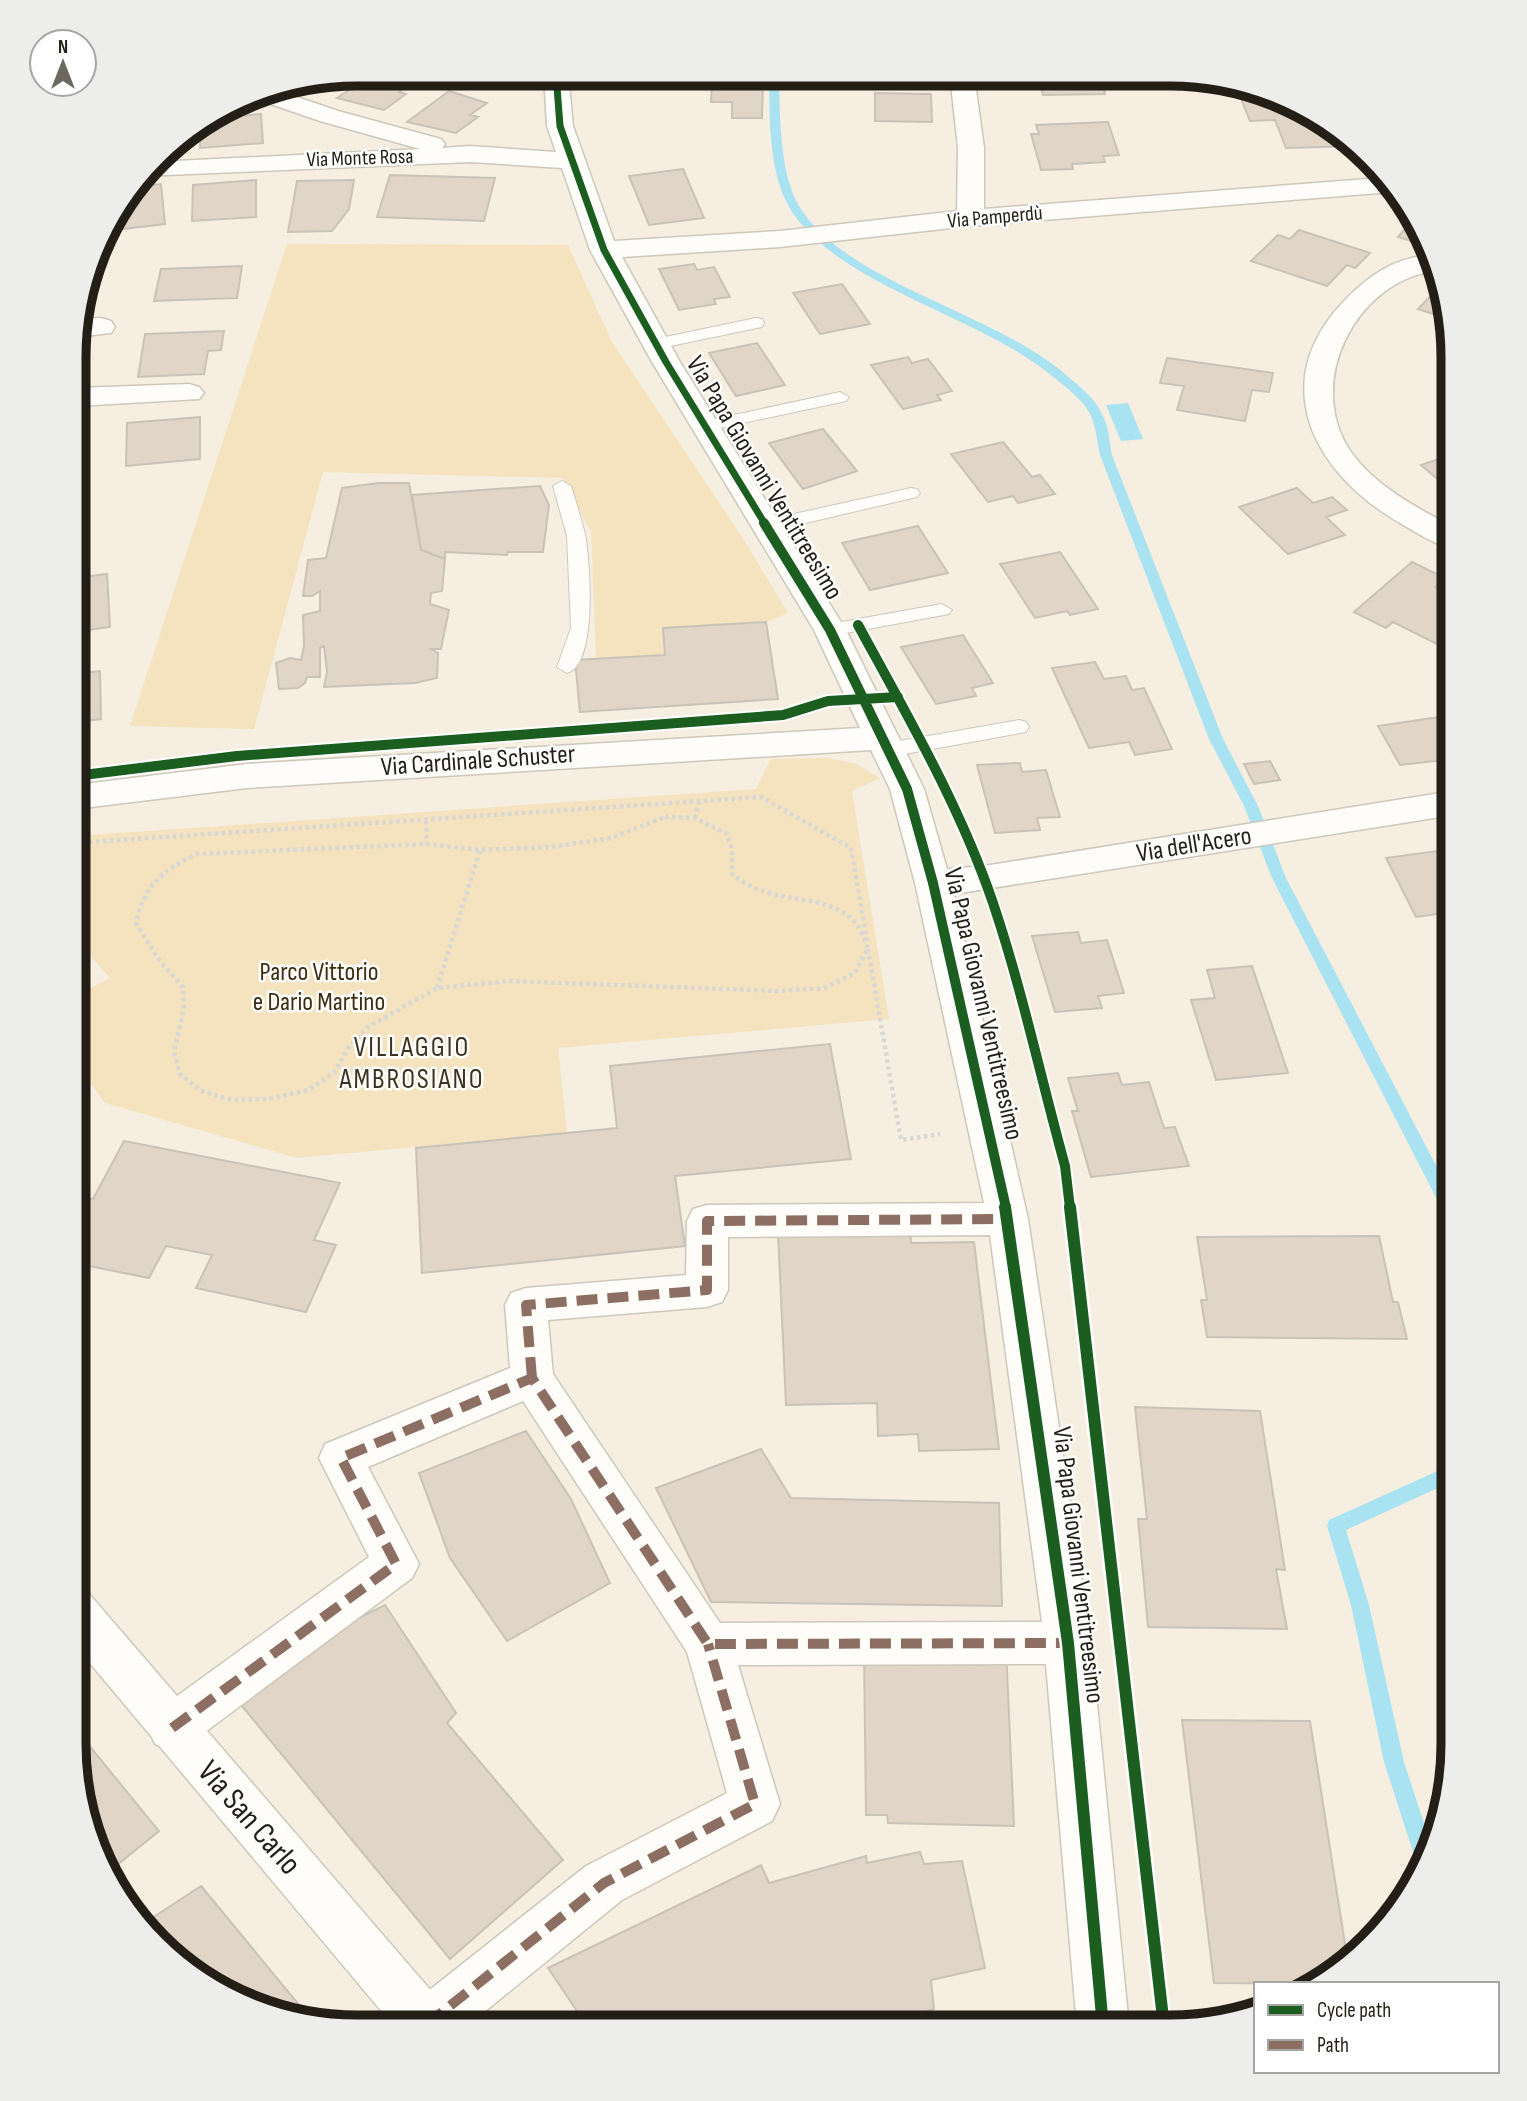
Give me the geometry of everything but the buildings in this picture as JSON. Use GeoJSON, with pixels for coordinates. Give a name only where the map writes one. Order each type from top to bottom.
{"type":"FeatureCollection","features":[{"type":"Feature","properties":{"kind":"street","name":"Via Papa Giovanni Ventitreesimo"},"geometry":{"type":"LineString","coordinates":[[557,86],[560,126],[604,250],[656,344],[830,630],[907,789],[933,883],[1008,1219],[1068,1643],[1102,2015]]}},
{"type":"Feature","properties":{"kind":"street"},"geometry":{"type":"LineString","coordinates":[[963,86],[971,148],[971,218]]}},
{"type":"Feature","properties":{"kind":"street"},"geometry":{"type":"LineString","coordinates":[[277,98],[329,116],[470,154]]}},
{"type":"Feature","properties":{"kind":"street"},"geometry":{"type":"LineString","coordinates":[[309,160],[329,116]]}},
{"type":"Feature","properties":{"kind":"street","name":"Via Monte Rosa"},"geometry":{"type":"LineString","coordinates":[[161,169],[470,154],[571,160]]}},
{"type":"Feature","properties":{"kind":"street","name":"Via Pamperdù"},"geometry":{"type":"LineString","coordinates":[[604,250],[795,238],[971,218],[1380,185]]}},
{"type":"Feature","properties":{"kind":"street"},"geometry":{"type":"LineString","coordinates":[[1425,263],[1395,271],[1358,302],[1336,328],[1326,345],[1321,364],[1317,411],[1329,444],[1351,471],[1404,512],[1441,532]]}},
{"type":"Feature","properties":{"kind":"street"},"geometry":{"type":"LineString","coordinates":[[86,397],[189,393]]}},
{"type":"Feature","properties":{"kind":"street","name":"Via Cardinale Schuster"},"geometry":{"type":"LineString","coordinates":[[86,796],[247,776],[885,744]]}},
{"type":"Feature","properties":{"kind":"street","name":"Via dell'Acero"},"geometry":{"type":"LineString","coordinates":[[933,883],[984,879],[1441,805]]}},
{"type":"Feature","properties":{"kind":"street"},"geometry":{"type":"LineString","coordinates":[[439,2015],[604,1883],[755,1804],[708,1644],[532,1378],[526,1305],[707,1290],[707,1221],[1008,1219]]}},
{"type":"Feature","properties":{"kind":"street"},"geometry":{"type":"LineString","coordinates":[[172,1728],[396,1564],[341,1458],[532,1378]]}},
{"type":"Feature","properties":{"kind":"street","name":"Via San Carlo"},"geometry":{"type":"LineString","coordinates":[[86,1624],[418,2015]]}},
{"type":"Feature","properties":{"kind":"street"},"geometry":{"type":"LineString","coordinates":[[708,1644],[1068,1643]]}},
{"type":"Feature","properties":{"kind":"lane"},"geometry":{"type":"LineString","coordinates":[[656,344],[756,323]]}},
{"type":"Feature","properties":{"kind":"lane"},"geometry":{"type":"LineString","coordinates":[[706,426],[841,397]]}},
{"type":"Feature","properties":{"kind":"lane"},"geometry":{"type":"LineString","coordinates":[[562,486],[576,536],[581,628],[567,667]]}},
{"type":"Feature","properties":{"kind":"lane"},"geometry":{"type":"LineString","coordinates":[[767,526],[911,493]]}},
{"type":"Feature","properties":{"kind":"lane"},"geometry":{"type":"LineString","coordinates":[[830,630],[942,610]]}},
{"type":"Feature","properties":{"kind":"lane"},"geometry":{"type":"LineString","coordinates":[[885,744],[1018,727]]}},
{"type":"Feature","properties":{"kind":"path"},"geometry":{"type":"LineString","coordinates":[[86,842],[761,797],[851,848],[901,1140],[988,1128]]}},
{"type":"Feature","properties":{"kind":"path"},"geometry":{"type":"LineString","coordinates":[[695,818],[699,802]]}},
{"type":"Feature","properties":{"kind":"path"},"geometry":{"type":"LineString","coordinates":[[665,817],[695,818],[727,834],[732,850],[732,874],[745,888],[831,909],[854,919],[868,948],[855,973],[824,988],[778,991],[510,981],[437,988],[368,1027],[348,1048],[334,1073],[308,1090],[268,1099],[232,1100],[201,1091],[180,1074],[174,1052],[184,1008],[183,987],[159,960],[135,923],[140,903],[151,882],[171,866],[197,854],[427,844],[480,850],[551,847],[611,838],[665,817]]}},
{"type":"Feature","properties":{"kind":"path"},"geometry":{"type":"LineString","coordinates":[[426,821],[427,844]]}},
{"type":"Feature","properties":{"kind":"path"},"geometry":{"type":"LineString","coordinates":[[437,988],[480,850]]}},
{"type":"Feature","properties":{"kind":"green space"},"geometry":{"type":"Polygon","coordinates":[[[287,244],[568,245],[612,342],[742,537],[788,613],[766,622],[663,628],[665,654],[596,660],[591,532],[563,478],[323,472],[254,729],[130,726],[287,244]]]}},
{"type":"Feature","properties":{"kind":"green space","name":"Parco Vittorio e Dario Martino"},"geometry":{"type":"Polygon","coordinates":[[[826,758],[854,763],[880,778],[852,791],[889,1019],[558,1048],[567,1133],[297,1158],[105,1103],[86,1077],[86,990],[110,978],[86,951],[86,835],[756,789],[771,759],[826,758]]]}},
{"type":"Feature","properties":{"kind":"water"},"geometry":{"type":"Polygon","coordinates":[[[1128,403],[1143,439],[1121,441],[1106,405],[1128,403]]]}},
{"type":"Feature","properties":{"kind":"waterway"},"geometry":{"type":"LineString","coordinates":[[774,86],[778,142],[788,193],[794,206],[816,234],[847,258],[884,279],[1008,339],[1045,362],[1094,410],[1100,423],[1106,455],[1216,739],[1251,806],[1279,878],[1441,1191]]}},
{"type":"Feature","properties":{"kind":"waterway"},"geometry":{"type":"LineString","coordinates":[[1421,1847],[1394,1762],[1360,1605],[1336,1526],[1441,1478]]}},
{"type":"Feature","properties":{"kind":"marked path"},"geometry":{"type":"LineString","coordinates":[[532,1378],[526,1305],[707,1290],[707,1221],[1008,1219]]}},
{"type":"Feature","properties":{"kind":"marked path"},"geometry":{"type":"LineString","coordinates":[[172,1728],[396,1564],[341,1458],[532,1378],[708,1644],[1068,1643]]}},
{"type":"Feature","properties":{"kind":"marked path"},"geometry":{"type":"LineString","coordinates":[[439,2015],[604,1883],[755,1804],[708,1644]]}},
{"type":"Feature","properties":{"kind":"cycle path"},"geometry":{"type":"LineString","coordinates":[[557,86],[560,126],[604,250],[666,362],[830,630],[907,789],[933,883],[1008,1219],[1068,1643],[1102,2015]]}},
{"type":"Feature","properties":{"kind":"cycle path"},"geometry":{"type":"LineString","coordinates":[[858,625],[922,742],[971,847],[993,904],[1065,1166],[1163,2015]]}},
{"type":"Feature","properties":{"kind":"cycle path"},"geometry":{"type":"LineString","coordinates":[[86,775],[237,756],[783,715],[828,701],[898,697]]}},
{"type":"Feature","properties":{"kind":"district","name":"VILLAGGIO AMBROSIANO"},"geometry":{"type":"Point","coordinates":[412,1063]}}]}
